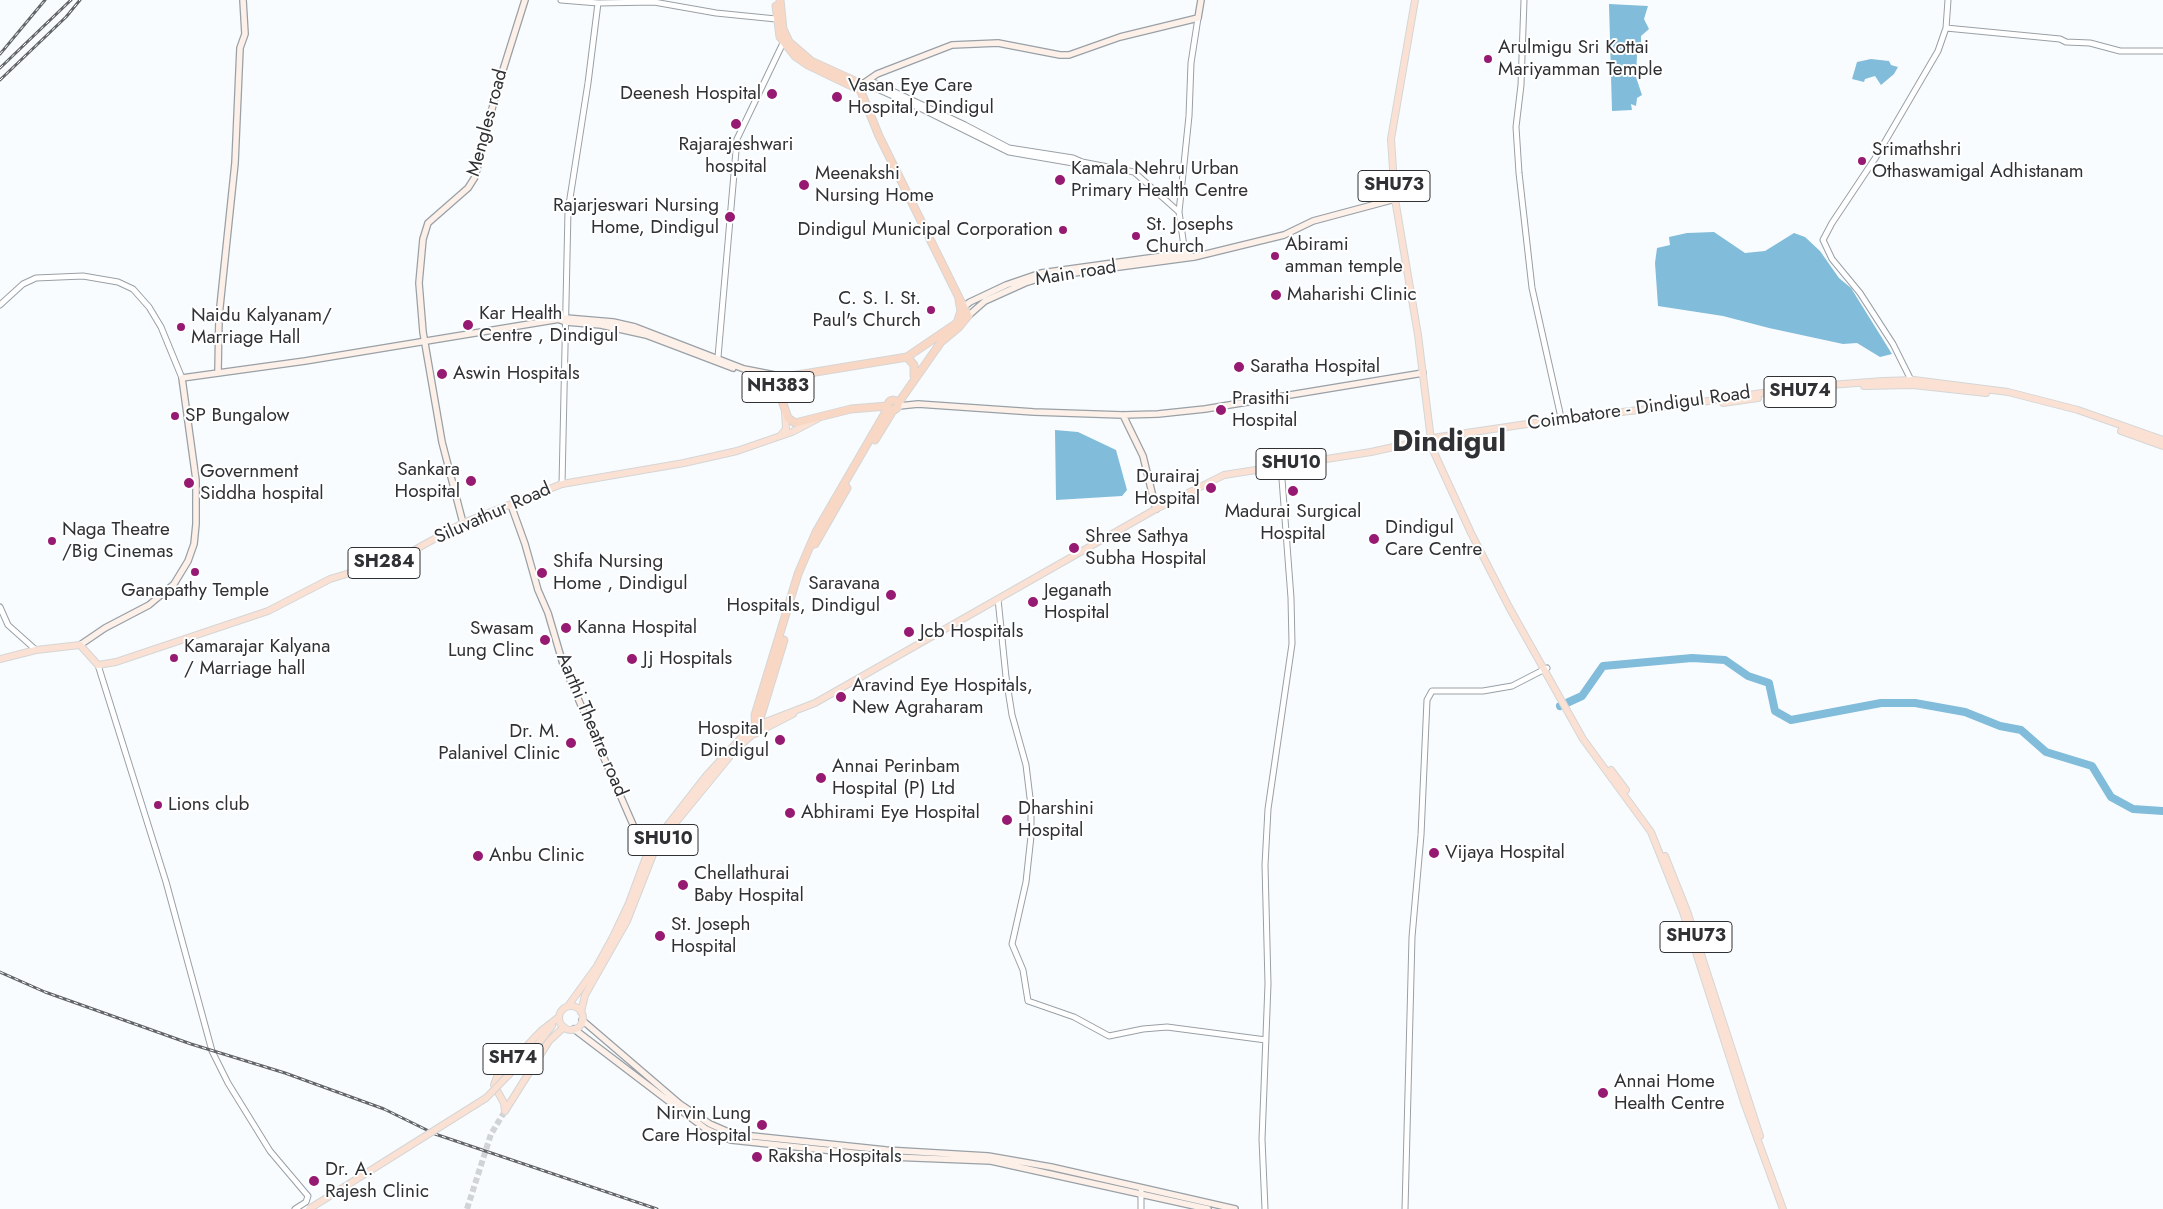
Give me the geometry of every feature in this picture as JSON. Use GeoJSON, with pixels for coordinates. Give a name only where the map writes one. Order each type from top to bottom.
{"type":"FeatureCollection","features":[{"type":"Feature","properties":{"kind":"highway"},"geometry":{"type":"LineString","coordinates":[[776,0],[776,19],[783,43],[795,56],[808,65],[860,82]]}},
{"type":"Feature","properties":{"kind":"highway"},"geometry":{"type":"LineString","coordinates":[[780,0],[783,29],[789,42],[811,61],[860,82]]}},
{"type":"Feature","properties":{"kind":"highway"},"geometry":{"type":"LineString","coordinates":[[757,727],[755,715],[805,556],[816,532],[880,422],[941,342],[959,327],[968,316],[962,308],[958,295],[879,136],[860,90],[860,82]]}},
{"type":"Feature","properties":{"kind":"highway","name":"NH383"},"geometry":{"type":"LineString","coordinates":[[893,405],[850,409],[795,423],[790,422],[785,412],[778,386],[785,377],[907,358],[957,323],[962,308]]}},
{"type":"Feature","properties":{"kind":"highway"},"geometry":{"type":"LineString","coordinates":[[907,358],[914,365],[912,381]]}},
{"type":"Feature","properties":{"kind":"highway"},"geometry":{"type":"LineString","coordinates":[[757,727],[806,562],[893,405]]}},
{"type":"Feature","properties":{"kind":"highway"},"geometry":{"type":"LineString","coordinates":[[874,407],[880,414],[880,422]]}},
{"type":"Feature","properties":{"kind":"main road"},"geometry":{"type":"LineString","coordinates":[[218,372],[219,316],[235,163],[240,48],[245,34],[243,0]]}},
{"type":"Feature","properties":{"kind":"main road","name":"Mengles road"},"geometry":{"type":"LineString","coordinates":[[463,523],[442,442],[425,340],[419,283],[425,228],[440,211],[468,188],[475,177],[497,89],[525,0]]}},
{"type":"Feature","properties":{"kind":"main road"},"geometry":{"type":"LineString","coordinates":[[860,82],[952,45],[998,43],[1067,56],[1120,37],[1198,18],[1201,0]]}},
{"type":"Feature","properties":{"kind":"main road","name":"SHU73"},"geometry":{"type":"LineString","coordinates":[[1415,0],[1391,130],[1395,200],[1405,251],[1432,440],[1474,531],[1546,669],[1568,706],[1583,739],[1650,827],[1715,1001],[1745,1105],[1784,1209]]}},
{"type":"Feature","properties":{"kind":"main road","name":"Main road"},"geometry":{"type":"LineString","coordinates":[[968,316],[985,301],[1025,282],[1044,277],[1194,257],[1284,235],[1320,219],[1395,200]]}},
{"type":"Feature","properties":{"kind":"main road"},"geometry":{"type":"LineString","coordinates":[[1185,253],[1194,257]]}},
{"type":"Feature","properties":{"kind":"main road","name":"Main road"},"geometry":{"type":"LineString","coordinates":[[962,308],[1006,285],[1041,273],[1185,253]]}},
{"type":"Feature","properties":{"kind":"main road"},"geometry":{"type":"LineString","coordinates":[[0,659],[36,650],[80,645],[105,628],[150,605],[174,584],[188,561],[194,544],[196,524],[196,480],[182,378],[305,361],[526,323],[564,320],[613,322],[718,358],[744,369],[785,377]]}},
{"type":"Feature","properties":{"kind":"main road"},"geometry":{"type":"LineString","coordinates":[[663,339],[778,386]]}},
{"type":"Feature","properties":{"kind":"main road"},"geometry":{"type":"LineString","coordinates":[[893,405],[918,404],[1123,416],[1205,409],[1423,373]]}},
{"type":"Feature","properties":{"kind":"main road","name":"Coimbatore - Dindigul Road"},"geometry":{"type":"LineString","coordinates":[[1912,383],[2040,402],[2163,446]]}},
{"type":"Feature","properties":{"kind":"main road","name":"Coimbatore - Dindigul Road"},"geometry":{"type":"LineString","coordinates":[[1432,440],[1561,420],[1802,387],[1912,383],[2008,392],[2042,399],[2163,440]]}},
{"type":"Feature","properties":{"kind":"main road"},"geometry":{"type":"LineString","coordinates":[[775,438],[786,429],[785,412]]}},
{"type":"Feature","properties":{"kind":"main road"},"geometry":{"type":"LineString","coordinates":[[1123,416],[1143,456],[1156,509]]}},
{"type":"Feature","properties":{"kind":"main road","name":"Siluvathur Road"},"geometry":{"type":"LineString","coordinates":[[98,665],[116,662],[268,611],[330,579],[365,570],[409,553],[463,523],[562,484],[684,463],[737,451],[775,438],[819,418]]}},
{"type":"Feature","properties":{"kind":"main road","name":"SHU10"},"geometry":{"type":"LineString","coordinates":[[309,1209],[486,1098],[533,1050],[559,1018],[563,1008],[568,1006],[597,966],[613,938],[652,851],[710,779],[757,727],[798,710],[1156,509],[1224,475],[1371,452],[1432,440]]}},
{"type":"Feature","properties":{"kind":"main road","name":"Aarthi Theatre road"},"geometry":{"type":"LineString","coordinates":[[511,505],[563,664],[634,827],[652,851]]}},
{"type":"Feature","properties":{"kind":"main road"},"geometry":{"type":"LineString","coordinates":[[80,645],[98,665]]}},
{"type":"Feature","properties":{"kind":"main road","name":"SHU10"},"geometry":{"type":"LineString","coordinates":[[757,727],[786,719],[798,710]]}},
{"type":"Feature","properties":{"kind":"main road","name":"SHU10"},"geometry":{"type":"LineString","coordinates":[[582,1020],[581,1012],[585,995],[627,921],[652,851]]}},
{"type":"Feature","properties":{"kind":"main road"},"geometry":{"type":"LineString","coordinates":[[568,1006],[573,1006],[581,1012]]}},
{"type":"Feature","properties":{"kind":"main road"},"geometry":{"type":"LineString","coordinates":[[559,1018],[563,1027],[574,1028],[675,1106],[706,1128],[731,1140],[891,1157],[991,1162],[1235,1209]]}},
{"type":"Feature","properties":{"kind":"main road","name":"SH74"},"geometry":{"type":"LineString","coordinates":[[559,1018],[543,1029],[497,1077],[494,1085],[504,1103],[505,1111],[549,1040],[563,1027]]}},
{"type":"Feature","properties":{"kind":"main road"},"geometry":{"type":"LineString","coordinates":[[574,1028],[582,1020],[680,1104],[725,1131],[744,1136],[810,1141],[878,1150],[988,1156],[1051,1167],[1208,1209]]}},
{"type":"Feature","properties":{"kind":"main road","name":"SHU10"},"geometry":{"type":"LineString","coordinates":[[546,1034],[563,1027]]}},
{"type":"Feature","properties":{"kind":"street"},"geometry":{"type":"LineString","coordinates":[[561,0],[598,3],[654,2],[716,13],[776,19]]}},
{"type":"Feature","properties":{"kind":"street"},"geometry":{"type":"LineString","coordinates":[[1524,0],[1521,85],[1516,127],[1519,173],[1532,288],[1561,420]]}},
{"type":"Feature","properties":{"kind":"street"},"geometry":{"type":"LineString","coordinates":[[1912,383],[1893,344],[1860,293],[1832,259],[1823,240],[1832,222],[1876,157],[1938,50],[1946,28],[1948,0]]}},
{"type":"Feature","properties":{"kind":"street"},"geometry":{"type":"LineString","coordinates":[[562,484],[564,320],[568,211],[598,3]]}},
{"type":"Feature","properties":{"kind":"street"},"geometry":{"type":"LineString","coordinates":[[1185,253],[1179,212],[1189,116],[1191,63],[1198,18]]}},
{"type":"Feature","properties":{"kind":"street"},"geometry":{"type":"LineString","coordinates":[[1946,28],[2054,38],[2066,42],[2090,43],[2120,50],[2163,51]]}},
{"type":"Feature","properties":{"kind":"street"},"geometry":{"type":"LineString","coordinates":[[718,358],[737,139],[783,43]]}},
{"type":"Feature","properties":{"kind":"street"},"geometry":{"type":"LineString","coordinates":[[860,82],[965,125],[1009,148],[1073,158],[1082,162],[1134,172],[1179,212]]}},
{"type":"Feature","properties":{"kind":"street"},"geometry":{"type":"LineString","coordinates":[[0,305],[23,284],[36,278],[83,276],[118,282],[133,289],[150,307],[161,327],[182,378]]}},
{"type":"Feature","properties":{"kind":"street"},"geometry":{"type":"LineString","coordinates":[[1265,1209],[1262,1131],[1268,954],[1265,875],[1268,809],[1292,644],[1291,598],[1281,466]]}},
{"type":"Feature","properties":{"kind":"street"},"geometry":{"type":"LineString","coordinates":[[998,598],[1012,715],[1026,765],[1031,806],[1031,836],[1026,882],[1012,944],[1023,970],[1028,1001],[1074,1017],[1109,1036],[1143,1029],[1167,1027],[1266,1040]]}},
{"type":"Feature","properties":{"kind":"street"},"geometry":{"type":"LineString","coordinates":[[0,607],[8,625],[36,650]]}},
{"type":"Feature","properties":{"kind":"street"},"geometry":{"type":"LineString","coordinates":[[98,665],[166,882],[212,1051],[228,1083],[266,1144],[308,1196],[306,1202],[295,1209]]}},
{"type":"Feature","properties":{"kind":"street"},"geometry":{"type":"LineString","coordinates":[[1405,1209],[1412,938],[1421,835],[1427,700],[1432,691],[1483,691],[1506,688],[1546,669]]}},
{"type":"Feature","properties":{"kind":"street"},"geometry":{"type":"LineString","coordinates":[[1141,1190],[1141,1209]]}},
{"type":"Feature","properties":{"kind":"water"},"geometry":{"type":"Polygon","coordinates":[[[1609,4],[1648,6],[1644,19],[1649,29],[1641,36],[1641,53],[1637,55],[1636,77],[1642,95],[1637,98],[1636,106],[1631,104],[1632,110],[1612,111],[1609,4]]]}},
{"type":"Feature","properties":{"kind":"water"},"geometry":{"type":"Polygon","coordinates":[[[1871,59],[1889,61],[1891,65],[1898,67],[1894,74],[1881,85],[1875,76],[1865,79],[1864,82],[1852,79],[1857,62],[1871,59]]]}},
{"type":"Feature","properties":{"kind":"water"},"geometry":{"type":"Polygon","coordinates":[[[1714,232],[1745,253],[1765,251],[1794,233],[1805,237],[1820,251],[1839,278],[1851,288],[1892,354],[1880,357],[1857,343],[1843,344],[1723,316],[1658,306],[1655,263],[1657,248],[1670,245],[1669,237],[1687,233],[1714,232]]]}},
{"type":"Feature","properties":{"kind":"water"},"geometry":{"type":"Polygon","coordinates":[[[1055,430],[1078,432],[1116,450],[1127,490],[1122,496],[1056,500],[1055,430]]]}},
{"type":"Feature","properties":{"kind":"waterway"},"geometry":{"type":"LineString","coordinates":[[1560,706],[1582,696],[1603,666],[1692,658],[1725,660],[1748,676],[1769,683],[1775,711],[1791,720],[1881,703],[1915,703],[1965,712],[2000,726],[2021,730],[2046,752],[2092,766],[2111,797],[2133,809],[2163,811]]}},
{"type":"Feature","properties":{"kind":"tunnel"},"geometry":{"type":"LineString","coordinates":[[467,1209],[491,1134],[505,1111]]}},
{"type":"Feature","properties":{"kind":"railway"},"geometry":{"type":"LineString","coordinates":[[0,54],[45,0]]}},
{"type":"Feature","properties":{"kind":"railway"},"geometry":{"type":"LineString","coordinates":[[0,68],[71,0]]}},
{"type":"Feature","properties":{"kind":"railway"},"geometry":{"type":"LineString","coordinates":[[0,80],[66,17],[80,0]]}},
{"type":"Feature","properties":{"kind":"railway"},"geometry":{"type":"LineString","coordinates":[[0,972],[45,992],[191,1044],[285,1073],[384,1109],[435,1134],[657,1209]]}},
{"type":"Feature","properties":{"kind":"place","name":"Arulmigu Sri Kottai Mariyamman Temple"},"geometry":{"type":"Point","coordinates":[1488,59]}},
{"type":"Feature","properties":{"kind":"place","name":"Deenesh Hospital"},"geometry":{"type":"Point","coordinates":[772,94]}},
{"type":"Feature","properties":{"kind":"place","name":"Vasan Eye Care Hospital, Dindigul"},"geometry":{"type":"Point","coordinates":[837,97]}},
{"type":"Feature","properties":{"kind":"place","name":"Rajarajeshwari hospital"},"geometry":{"type":"Point","coordinates":[736,124]}},
{"type":"Feature","properties":{"kind":"place","name":"Srimathshri Othaswamigal Adhistanam"},"geometry":{"type":"Point","coordinates":[1862,161]}},
{"type":"Feature","properties":{"kind":"place","name":"Kamala Nehru Urban Primary Health Centre"},"geometry":{"type":"Point","coordinates":[1060,180]}},
{"type":"Feature","properties":{"kind":"place","name":"Meenakshi Nursing Home"},"geometry":{"type":"Point","coordinates":[804,185]}},
{"type":"Feature","properties":{"kind":"place","name":"Rajarjeswari Nursing Home, Dindigul"},"geometry":{"type":"Point","coordinates":[730,217]}},
{"type":"Feature","properties":{"kind":"place","name":"Dindigul Municipal Corporation"},"geometry":{"type":"Point","coordinates":[1063,230]}},
{"type":"Feature","properties":{"kind":"place","name":"St. Josephs Church"},"geometry":{"type":"Point","coordinates":[1136,236]}},
{"type":"Feature","properties":{"kind":"place","name":"Abirami amman temple"},"geometry":{"type":"Point","coordinates":[1275,256]}},
{"type":"Feature","properties":{"kind":"place","name":"Maharishi Clinic"},"geometry":{"type":"Point","coordinates":[1276,295]}},
{"type":"Feature","properties":{"kind":"place","name":"C. S. I. St. Paul's Church"},"geometry":{"type":"Point","coordinates":[931,310]}},
{"type":"Feature","properties":{"kind":"place","name":"Kar Health Centre , Dindigul"},"geometry":{"type":"Point","coordinates":[468,325]}},
{"type":"Feature","properties":{"kind":"place","name":"Naidu Kalyanam/ Marriage Hall"},"geometry":{"type":"Point","coordinates":[181,327]}},
{"type":"Feature","properties":{"kind":"place","name":"Saratha Hospital"},"geometry":{"type":"Point","coordinates":[1239,367]}},
{"type":"Feature","properties":{"kind":"place","name":"Aswin Hospitals"},"geometry":{"type":"Point","coordinates":[442,374]}},
{"type":"Feature","properties":{"kind":"place","name":"Prasithi Hospital"},"geometry":{"type":"Point","coordinates":[1221,410]}},
{"type":"Feature","properties":{"kind":"place","name":"SP Bungalow"},"geometry":{"type":"Point","coordinates":[175,416]}},
{"type":"Feature","properties":{"kind":"place","name":"Sankara Hospital"},"geometry":{"type":"Point","coordinates":[471,481]}},
{"type":"Feature","properties":{"kind":"place","name":"Government Siddha hospital"},"geometry":{"type":"Point","coordinates":[189,483]}},
{"type":"Feature","properties":{"kind":"place","name":"Durairaj Hospital"},"geometry":{"type":"Point","coordinates":[1211,488]}},
{"type":"Feature","properties":{"kind":"place","name":"Madurai Surgical Hospital"},"geometry":{"type":"Point","coordinates":[1293,491]}},
{"type":"Feature","properties":{"kind":"place","name":"Dindigul Care Centre"},"geometry":{"type":"Point","coordinates":[1374,539]}},
{"type":"Feature","properties":{"kind":"place","name":"Naga Theatre /Big Cinemas"},"geometry":{"type":"Point","coordinates":[52,541]}},
{"type":"Feature","properties":{"kind":"place","name":"Shree Sathya Subha Hospital"},"geometry":{"type":"Point","coordinates":[1074,548]}},
{"type":"Feature","properties":{"kind":"place","name":"Ganapathy Temple"},"geometry":{"type":"Point","coordinates":[195,572]}},
{"type":"Feature","properties":{"kind":"place","name":"Shifa Nursing Home , Dindigul"},"geometry":{"type":"Point","coordinates":[542,573]}},
{"type":"Feature","properties":{"kind":"place","name":"Saravana Hospitals, Dindigul"},"geometry":{"type":"Point","coordinates":[891,595]}},
{"type":"Feature","properties":{"kind":"place","name":"Jeganath Hospital"},"geometry":{"type":"Point","coordinates":[1033,602]}},
{"type":"Feature","properties":{"kind":"place","name":"Kanna Hospital"},"geometry":{"type":"Point","coordinates":[566,628]}},
{"type":"Feature","properties":{"kind":"place","name":"Jcb Hospitals"},"geometry":{"type":"Point","coordinates":[909,632]}},
{"type":"Feature","properties":{"kind":"place","name":"Swasam Lung Clinc"},"geometry":{"type":"Point","coordinates":[545,640]}},
{"type":"Feature","properties":{"kind":"place","name":"Kamarajar Kalyana / Marriage hall"},"geometry":{"type":"Point","coordinates":[174,658]}},
{"type":"Feature","properties":{"kind":"place","name":"Jj Hospitals"},"geometry":{"type":"Point","coordinates":[632,659]}},
{"type":"Feature","properties":{"kind":"place","name":"Aravind Eye Hospitals, New Agraharam"},"geometry":{"type":"Point","coordinates":[841,697]}},
{"type":"Feature","properties":{"kind":"place","name":"Hospital, Dindigul"},"geometry":{"type":"Point","coordinates":[780,740]}},
{"type":"Feature","properties":{"kind":"place","name":"Dr. M. Palanivel Clinic"},"geometry":{"type":"Point","coordinates":[571,743]}},
{"type":"Feature","properties":{"kind":"place","name":"Annai Perinbam Hospital (P) Ltd"},"geometry":{"type":"Point","coordinates":[821,778]}},
{"type":"Feature","properties":{"kind":"place","name":"Lions club"},"geometry":{"type":"Point","coordinates":[158,805]}},
{"type":"Feature","properties":{"kind":"place","name":"Abhirami Eye Hospital"},"geometry":{"type":"Point","coordinates":[790,813]}},
{"type":"Feature","properties":{"kind":"place","name":"Dharshini Hospital"},"geometry":{"type":"Point","coordinates":[1007,820]}},
{"type":"Feature","properties":{"kind":"place","name":"Vijaya Hospital"},"geometry":{"type":"Point","coordinates":[1434,853]}},
{"type":"Feature","properties":{"kind":"place","name":"Anbu Clinic"},"geometry":{"type":"Point","coordinates":[478,856]}},
{"type":"Feature","properties":{"kind":"place","name":"Chellathurai Baby Hospital"},"geometry":{"type":"Point","coordinates":[683,885]}},
{"type":"Feature","properties":{"kind":"place","name":"St. Joseph Hospital"},"geometry":{"type":"Point","coordinates":[660,936]}},
{"type":"Feature","properties":{"kind":"place","name":"Annai Home Health Centre"},"geometry":{"type":"Point","coordinates":[1603,1093]}},
{"type":"Feature","properties":{"kind":"place","name":"Nirvin Lung Care Hospital"},"geometry":{"type":"Point","coordinates":[762,1125]}},
{"type":"Feature","properties":{"kind":"place","name":"Raksha Hospitals"},"geometry":{"type":"Point","coordinates":[757,1157]}},
{"type":"Feature","properties":{"kind":"place","name":"Dr. A. Rajesh Clinic"},"geometry":{"type":"Point","coordinates":[314,1181]}},
{"type":"Feature","properties":{"kind":"district","name":"Dindigul"},"geometry":{"type":"Point","coordinates":[1449,444]}}]}
